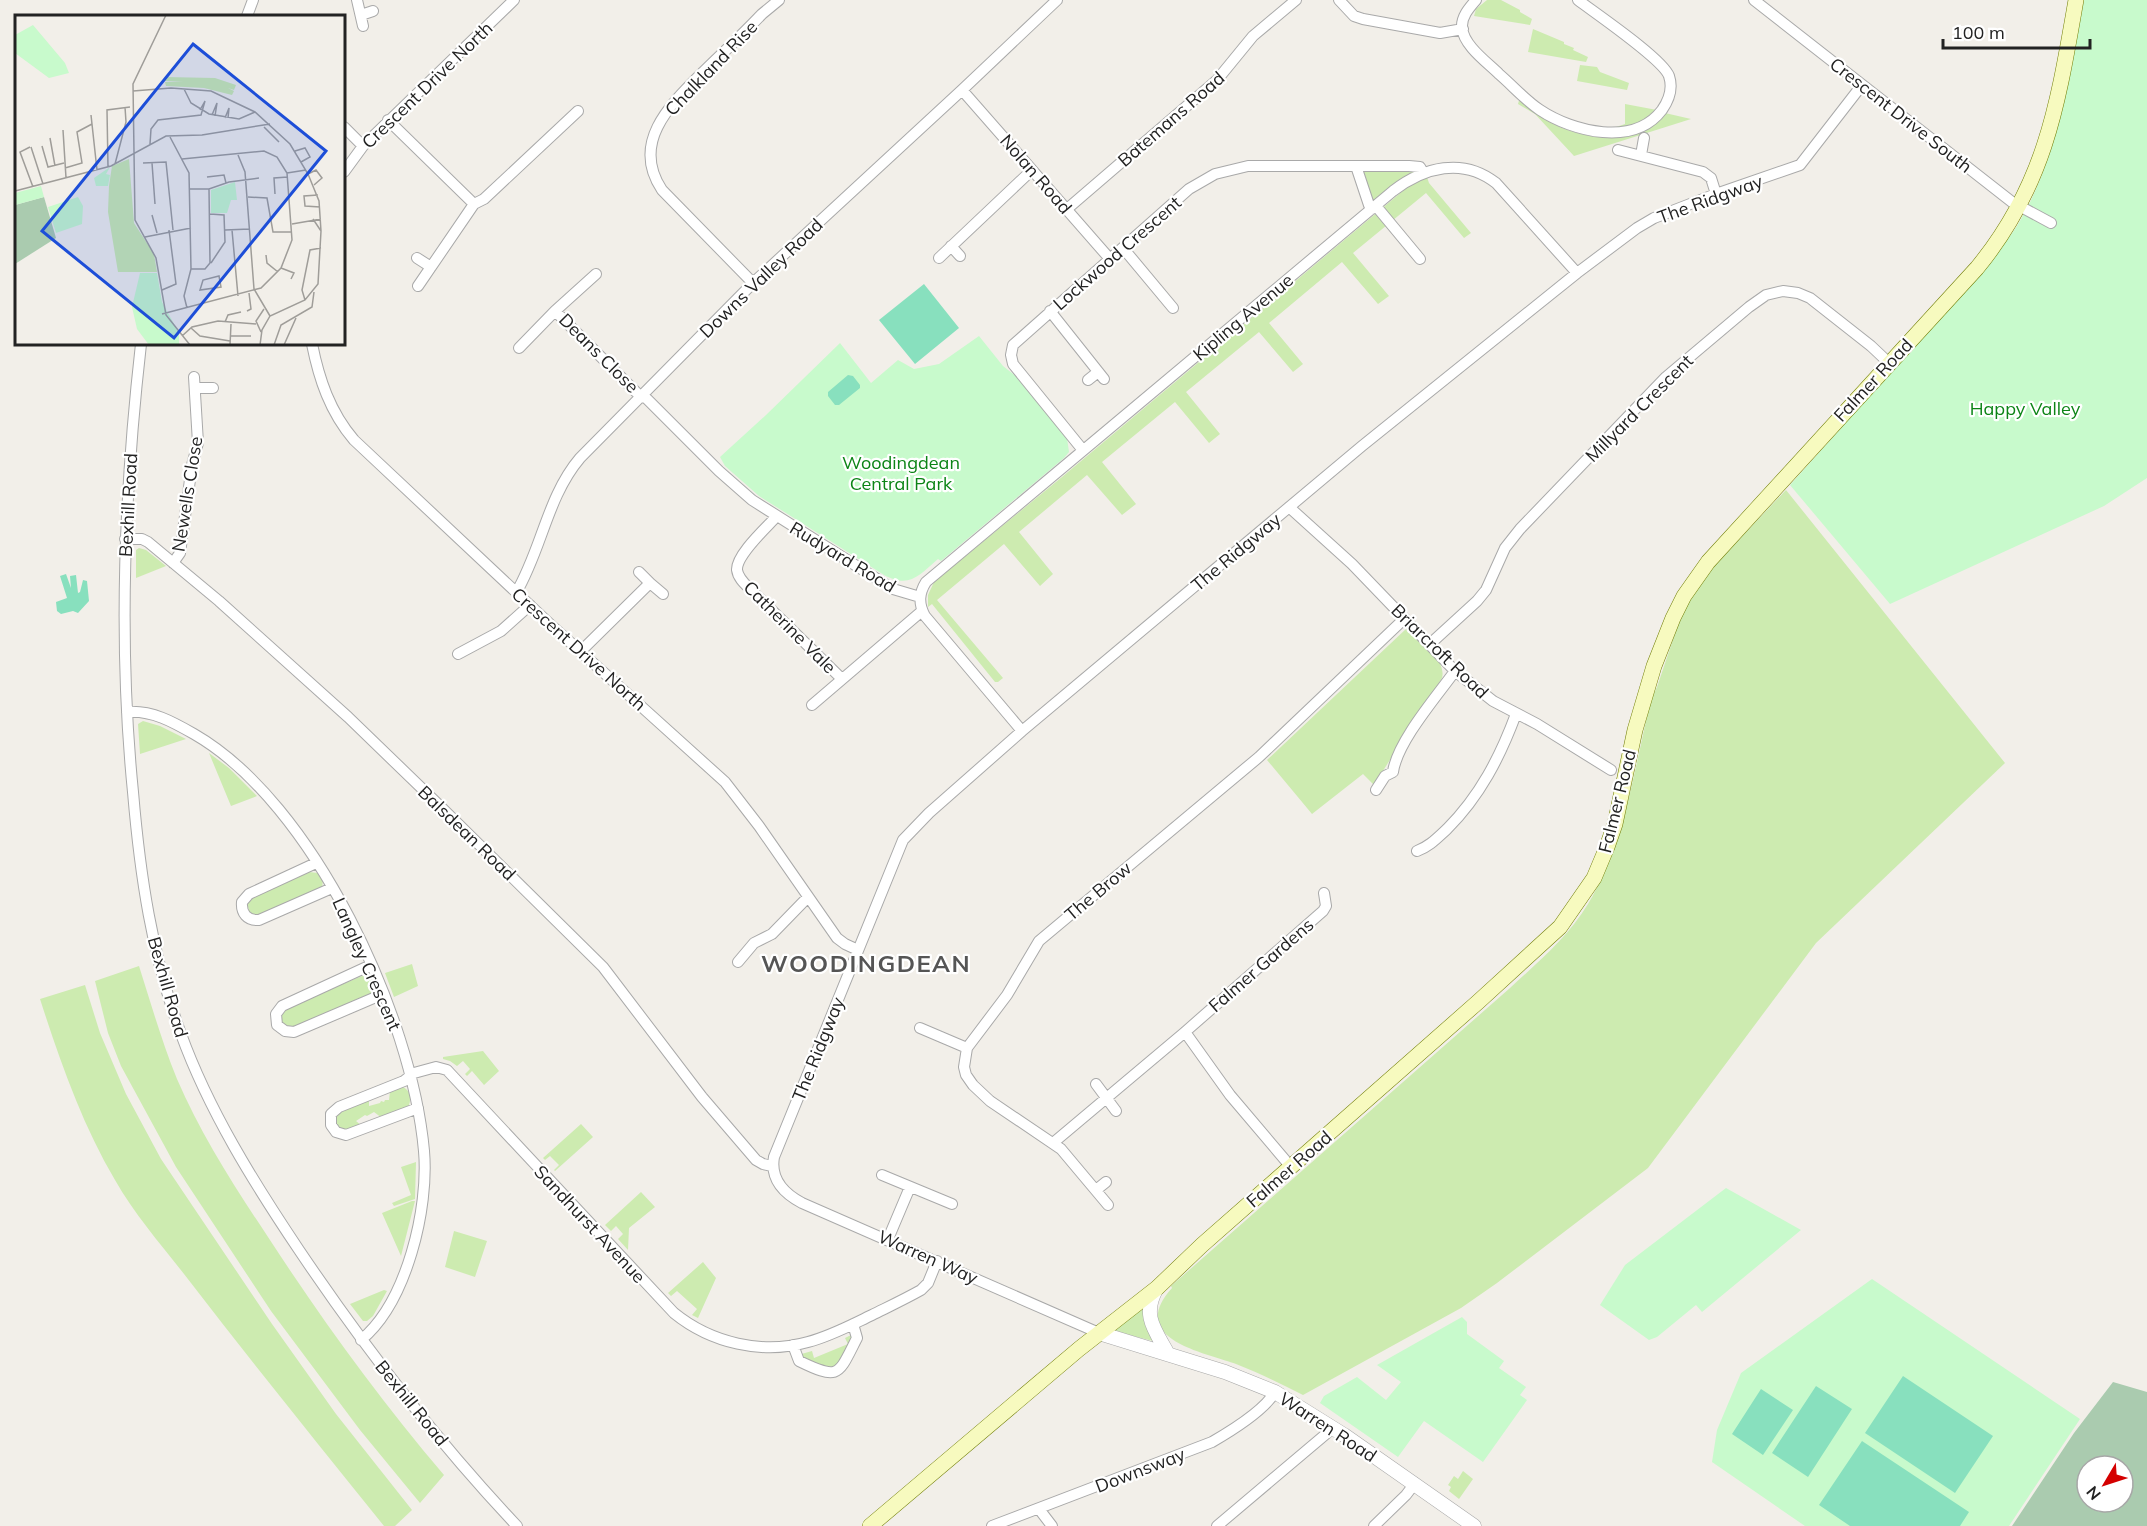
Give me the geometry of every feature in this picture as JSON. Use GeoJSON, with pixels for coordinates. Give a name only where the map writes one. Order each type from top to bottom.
{"type":"FeatureCollection","features":[{"type":"Feature","properties":{"kind":"main road","name":"Falmer Road"},"geometry":{"type":"LineString","coordinates":[[870,1526],[1099,1333],[1157,1288],[1202,1245],[1534,953],[1560,927],[1594,878],[1607,848],[1615,824],[1635,730],[1652,675],[1673,618],[1684,596],[1708,562],[1742,523],[1977,268],[2001,235],[2037,168],[2050,130],[2076,0]]}},
{"type":"Feature","properties":{"kind":"street"},"geometry":{"type":"LineString","coordinates":[[247,15],[253,0]]}},
{"type":"Feature","properties":{"kind":"street"},"geometry":{"type":"LineString","coordinates":[[357,0],[362,20],[374,11]]}},
{"type":"Feature","properties":{"kind":"street","name":"Crescent Drive North"},"geometry":{"type":"LineString","coordinates":[[345,171],[363,146],[388,120],[514,0]]}},
{"type":"Feature","properties":{"kind":"street","name":"Chalkland Rise"},"geometry":{"type":"LineString","coordinates":[[753,283],[662,190],[654,176],[651,153],[658,126],[670,107],[762,14],[779,0]]}},
{"type":"Feature","properties":{"kind":"street","name":"Downs Valley Road"},"geometry":{"type":"LineString","coordinates":[[516,593],[525,578],[562,482],[581,457],[753,283],[1057,0]]}},
{"type":"Feature","properties":{"kind":"street","name":"Batemans Road"},"geometry":{"type":"LineString","coordinates":[[1067,209],[1217,80],[1253,36],[1296,0]]}},
{"type":"Feature","properties":{"kind":"street"},"geometry":{"type":"LineString","coordinates":[[1339,0],[1354,16],[1363,19],[1440,33],[1462,29]]}},
{"type":"Feature","properties":{"kind":"street"},"geometry":{"type":"LineString","coordinates":[[1476,0],[1464,17],[1462,29],[1466,39],[1530,102],[1549,116],[1578,127],[1600,132],[1629,131],[1640,128],[1658,114],[1667,101],[1671,89],[1668,74],[1660,63],[1578,0]]}},
{"type":"Feature","properties":{"kind":"street","name":"Crescent Drive South"},"geometry":{"type":"LineString","coordinates":[[1754,0],[2018,206],[2051,223]]}},
{"type":"Feature","properties":{"kind":"street","name":"The Ridgway"},"geometry":{"type":"LineString","coordinates":[[772,1166],[776,1151],[903,840],[925,816],[1022,731],[1289,507],[1430,390],[1577,273],[1654,218],[1800,165],[1862,85]]}},
{"type":"Feature","properties":{"kind":"street","name":"Nolan Road"},"geometry":{"type":"LineString","coordinates":[[962,90],[1110,259]]}},
{"type":"Feature","properties":{"kind":"street"},"geometry":{"type":"LineString","coordinates":[[418,286],[474,204],[484,199],[578,111]]}},
{"type":"Feature","properties":{"kind":"street"},"geometry":{"type":"LineString","coordinates":[[388,120],[474,204]]}},
{"type":"Feature","properties":{"kind":"street"},"geometry":{"type":"LineString","coordinates":[[345,128],[363,146]]}},
{"type":"Feature","properties":{"kind":"street"},"geometry":{"type":"LineString","coordinates":[[1641,154],[1644,138]]}},
{"type":"Feature","properties":{"kind":"street"},"geometry":{"type":"LineString","coordinates":[[1618,150],[1641,154],[1703,172],[1711,178],[1716,194]]}},
{"type":"Feature","properties":{"kind":"street","name":"Lockwood Crescent"},"geometry":{"type":"LineString","coordinates":[[1082,449],[1011,359],[1014,343],[1189,189],[1223,171],[1248,166],[1420,167],[1423,172]]}},
{"type":"Feature","properties":{"kind":"street"},"geometry":{"type":"LineString","coordinates":[[1356,166],[1369,205],[1420,259]]}},
{"type":"Feature","properties":{"kind":"street","name":"Kipling Avenue"},"geometry":{"type":"LineString","coordinates":[[920,597],[924,585],[930,578],[1082,449],[1404,183],[1423,172],[1441,168],[1461,168],[1477,171],[1490,178],[1577,273]]}},
{"type":"Feature","properties":{"kind":"street"},"geometry":{"type":"LineString","coordinates":[[939,258],[1032,170]]}},
{"type":"Feature","properties":{"kind":"street"},"geometry":{"type":"LineString","coordinates":[[951,246],[960,256]]}},
{"type":"Feature","properties":{"kind":"street"},"geometry":{"type":"LineString","coordinates":[[1123,248],[1173,308]]}},
{"type":"Feature","properties":{"kind":"street"},"geometry":{"type":"LineString","coordinates":[[417,258],[431,267]]}},
{"type":"Feature","properties":{"kind":"street","name":"Deans Close"},"geometry":{"type":"LineString","coordinates":[[519,348],[596,274]]}},
{"type":"Feature","properties":{"kind":"street","name":"Millyard Crescent"},"geometry":{"type":"LineString","coordinates":[[1430,644],[1486,590],[1505,548],[1520,529],[1648,395],[1690,356],[1760,298],[1783,291],[1807,296],[1889,363]]}},
{"type":"Feature","properties":{"kind":"street","name":"Deans Close"},"geometry":{"type":"LineString","coordinates":[[555,311],[642,396]]}},
{"type":"Feature","properties":{"kind":"street"},"geometry":{"type":"LineString","coordinates":[[1050,311],[1101,375],[1088,380]]}},
{"type":"Feature","properties":{"kind":"street","name":"Bexhill Road"},"geometry":{"type":"LineString","coordinates":[[141,345],[133,418],[125,539],[126,712],[136,831],[148,915],[167,992],[184,1043],[205,1092],[256,1183],[317,1277],[362,1340],[432,1429],[518,1526]]}},
{"type":"Feature","properties":{"kind":"street","name":"Crescent Drive North"},"geometry":{"type":"LineString","coordinates":[[312,345],[324,388],[345,430],[516,593],[724,782],[759,826],[837,938],[858,950]]}},
{"type":"Feature","properties":{"kind":"street","name":"Newells Close"},"geometry":{"type":"LineString","coordinates":[[173,563],[180,553],[190,477],[198,443],[194,382],[213,388]]}},
{"type":"Feature","properties":{"kind":"street","name":"Rudyard Road"},"geometry":{"type":"LineString","coordinates":[[642,396],[752,500],[893,589],[920,597],[922,611],[932,625],[1022,731]]}},
{"type":"Feature","properties":{"kind":"street","name":"Briarcroft Road"},"geometry":{"type":"LineString","coordinates":[[1289,507],[1352,564],[1455,671],[1493,701],[1537,724],[1611,771]]}},
{"type":"Feature","properties":{"kind":"street","name":"Catherine Vale"},"geometry":{"type":"LineString","coordinates":[[776,517],[739,559],[737,568],[739,577],[842,679]]}},
{"type":"Feature","properties":{"kind":"street","name":"Balsdean Road"},"geometry":{"type":"LineString","coordinates":[[125,539],[145,540],[229,610],[348,717],[585,948],[616,982],[722,1120],[756,1160],[772,1166]]}},
{"type":"Feature","properties":{"kind":"street"},"geometry":{"type":"LineString","coordinates":[[639,572],[663,594]]}},
{"type":"Feature","properties":{"kind":"street"},"geometry":{"type":"LineString","coordinates":[[581,651],[650,583]]}},
{"type":"Feature","properties":{"kind":"street"},"geometry":{"type":"LineString","coordinates":[[458,654],[473,652],[530,605]]}},
{"type":"Feature","properties":{"kind":"street"},"geometry":{"type":"LineString","coordinates":[[812,705],[922,611]]}},
{"type":"Feature","properties":{"kind":"street","name":"The Brow"},"geometry":{"type":"LineString","coordinates":[[967,1048],[1007,995],[1039,941],[1259,757],[1404,619]]}},
{"type":"Feature","properties":{"kind":"street"},"geometry":{"type":"LineString","coordinates":[[1376,790],[1385,776],[1397,775],[1394,759],[1427,708],[1455,671]]}},
{"type":"Feature","properties":{"kind":"street","name":"Langley Crescent"},"geometry":{"type":"LineString","coordinates":[[126,712],[142,711],[155,714],[185,728],[224,753],[256,782],[276,805],[332,888],[371,965],[399,1034],[418,1108],[424,1154],[424,1185],[419,1224],[406,1266],[391,1302],[378,1324],[362,1340]]}},
{"type":"Feature","properties":{"kind":"street"},"geometry":{"type":"LineString","coordinates":[[1417,851],[1429,846],[1476,796],[1493,767],[1516,714]]}},
{"type":"Feature","properties":{"kind":"street"},"geometry":{"type":"LineString","coordinates":[[316,863],[249,894],[242,902],[243,913],[248,918],[259,920],[332,888]]}},
{"type":"Feature","properties":{"kind":"street","name":"Falmer Gardens"},"geometry":{"type":"LineString","coordinates":[[1053,1143],[1185,1032],[1325,909],[1324,893]]}},
{"type":"Feature","properties":{"kind":"street"},"geometry":{"type":"LineString","coordinates":[[738,962],[749,956],[754,943],[772,934],[808,897]]}},
{"type":"Feature","properties":{"kind":"street"},"geometry":{"type":"LineString","coordinates":[[371,965],[283,1005],[276,1014],[277,1024],[285,1031],[294,1032],[383,994]]}},
{"type":"Feature","properties":{"kind":"street"},"geometry":{"type":"LineString","coordinates":[[920,1028],[967,1048],[964,1067],[973,1085],[990,1101],[1066,1154],[1108,1205]]}},
{"type":"Feature","properties":{"kind":"street"},"geometry":{"type":"LineString","coordinates":[[1185,1032],[1230,1095],[1291,1167]]}},
{"type":"Feature","properties":{"kind":"street","name":"Sandhurst Avenue"},"geometry":{"type":"LineString","coordinates":[[418,1108],[347,1135],[336,1132],[331,1125],[331,1114],[336,1109],[410,1076],[436,1067],[450,1072],[618,1255],[684,1321],[715,1338],[762,1347],[793,1346],[828,1336],[923,1288],[930,1279],[937,1261]]}},
{"type":"Feature","properties":{"kind":"street"},"geometry":{"type":"LineString","coordinates":[[1096,1083],[1116,1111]]}},
{"type":"Feature","properties":{"kind":"street","name":"Warren Way"},"geometry":{"type":"LineString","coordinates":[[772,1166],[779,1185],[795,1199],[1099,1333]]}},
{"type":"Feature","properties":{"kind":"street"},"geometry":{"type":"LineString","coordinates":[[882,1175],[952,1204]]}},
{"type":"Feature","properties":{"kind":"street"},"geometry":{"type":"LineString","coordinates":[[1096,1190],[1106,1182]]}},
{"type":"Feature","properties":{"kind":"street"},"geometry":{"type":"LineString","coordinates":[[888,1239],[910,1187]]}},
{"type":"Feature","properties":{"kind":"street"},"geometry":{"type":"LineString","coordinates":[[1157,1288],[1151,1301],[1150,1318],[1168,1354]]}},
{"type":"Feature","properties":{"kind":"street"},"geometry":{"type":"LineString","coordinates":[[793,1346],[799,1361],[826,1373],[833,1373],[841,1368],[857,1338],[853,1324]]}},
{"type":"Feature","properties":{"kind":"street","name":"Warren Road"},"geometry":{"type":"LineString","coordinates":[[1099,1333],[1225,1372],[1275,1392],[1332,1427],[1474,1526]]}},
{"type":"Feature","properties":{"kind":"street","name":"Downsway"},"geometry":{"type":"LineString","coordinates":[[992,1526],[1212,1442],[1271,1401],[1275,1392]]}},
{"type":"Feature","properties":{"kind":"street"},"geometry":{"type":"LineString","coordinates":[[1217,1526],[1332,1427]]}},
{"type":"Feature","properties":{"kind":"street"},"geometry":{"type":"LineString","coordinates":[[1374,1526],[1415,1484]]}},
{"type":"Feature","properties":{"kind":"street"},"geometry":{"type":"LineString","coordinates":[[1040,1509],[1052,1526]]}},
{"type":"Feature","properties":{"kind":"green space"},"geometry":{"type":"Polygon","coordinates":[[[1487,0],[1501,0],[1520,10],[1532,19],[1530,25],[1474,16],[1476,9],[1487,0]]]}},
{"type":"Feature","properties":{"kind":"green space","name":"Happy Valley"},"geometry":{"type":"Polygon","coordinates":[[[2084,0],[2147,0],[2147,478],[2104,506],[1890,604],[1790,485],[1992,260],[2017,226],[2043,173],[2052,145],[2067,87],[2084,0]]]}},
{"type":"Feature","properties":{"kind":"green space"},"geometry":{"type":"Polygon","coordinates":[[[1533,29],[1574,48],[1573,50],[1588,57],[1586,62],[1528,52],[1533,29]]]}},
{"type":"Feature","properties":{"kind":"green space"},"geometry":{"type":"Polygon","coordinates":[[[1580,65],[1597,67],[1600,72],[1629,83],[1627,90],[1577,81],[1580,65]]]}},
{"type":"Feature","properties":{"kind":"green space"},"geometry":{"type":"Polygon","coordinates":[[[1520,97],[1537,113],[1557,126],[1580,134],[1606,138],[1629,136],[1639,132],[1665,113],[1691,119],[1574,156],[1535,114],[1518,104],[1520,97]]]}},
{"type":"Feature","properties":{"kind":"green space"},"geometry":{"type":"Polygon","coordinates":[[[1625,104],[1657,110],[1632,126],[1616,127],[1625,124],[1625,104]]]}},
{"type":"Feature","properties":{"kind":"green space"},"geometry":{"type":"Polygon","coordinates":[[[1356,166],[1420,167],[1372,209],[1356,166]]]}},
{"type":"Feature","properties":{"kind":"green space"},"geometry":{"type":"Polygon","coordinates":[[[1427,177],[1429,183],[1471,233],[1464,238],[1426,193],[1353,253],[1389,296],[1378,304],[1342,262],[1269,323],[1303,364],[1293,372],[1259,332],[1186,392],[1220,434],[1209,443],[1175,402],[1102,462],[1136,504],[1122,515],[1087,475],[1019,532],[1053,574],[1040,586],[1004,544],[937,600],[1003,678],[995,682],[932,604],[928,607],[928,595],[934,582],[1411,184],[1427,177]]]}},
{"type":"Feature","properties":{"kind":"green space"},"geometry":{"type":"Polygon","coordinates":[[[924,284],[959,328],[915,364],[879,320],[924,284]]]}},
{"type":"Feature","properties":{"kind":"green space","name":"Woodingdean Central Park"},"geometry":{"type":"Polygon","coordinates":[[[979,336],[1003,366],[1017,377],[1067,438],[1069,452],[941,561],[938,559],[914,578],[901,581],[884,575],[759,496],[725,466],[720,457],[840,343],[871,383],[898,360],[914,369],[939,364],[979,336]]]}},
{"type":"Feature","properties":{"kind":"green space"},"geometry":{"type":"Polygon","coordinates":[[[848,375],[853,376],[860,388],[839,405],[835,405],[828,396],[828,392],[848,375]]]}},
{"type":"Feature","properties":{"kind":"green space"},"geometry":{"type":"Polygon","coordinates":[[[1786,490],[2005,763],[1816,943],[1648,1168],[1497,1283],[1461,1308],[1303,1395],[1245,1367],[1174,1341],[1163,1331],[1158,1320],[1160,1305],[1172,1288],[1171,1286],[1510,988],[1552,949],[1580,916],[1600,881],[1620,831],[1651,699],[1681,616],[1698,583],[1786,490]]]}},
{"type":"Feature","properties":{"kind":"green space"},"geometry":{"type":"Polygon","coordinates":[[[139,548],[146,550],[166,566],[136,578],[136,550],[139,548]]]}},
{"type":"Feature","properties":{"kind":"green space"},"geometry":{"type":"Polygon","coordinates":[[[66,574],[71,588],[70,576],[76,575],[78,593],[83,580],[87,581],[89,601],[78,613],[73,611],[61,614],[57,611],[56,602],[67,598],[60,576],[66,574]]]}},
{"type":"Feature","properties":{"kind":"green space"},"geometry":{"type":"Polygon","coordinates":[[[1407,628],[1436,657],[1442,671],[1442,678],[1374,785],[1363,774],[1312,814],[1267,760],[1407,628]]]}},
{"type":"Feature","properties":{"kind":"green space"},"geometry":{"type":"Polygon","coordinates":[[[143,721],[160,726],[186,739],[140,754],[138,724],[143,721]]]}},
{"type":"Feature","properties":{"kind":"green space"},"geometry":{"type":"Polygon","coordinates":[[[209,753],[229,768],[257,796],[231,806],[209,753]]]}},
{"type":"Feature","properties":{"kind":"green space"},"geometry":{"type":"Polygon","coordinates":[[[309,872],[318,873],[323,880],[322,888],[260,917],[250,914],[247,903],[251,897],[309,872]]]}},
{"type":"Feature","properties":{"kind":"green space"},"geometry":{"type":"Polygon","coordinates":[[[412,964],[418,986],[394,997],[385,973],[412,964]]]}},
{"type":"Feature","properties":{"kind":"green space"},"geometry":{"type":"Polygon","coordinates":[[[139,966],[177,1079],[219,1160],[288,1268],[331,1329],[374,1389],[444,1475],[420,1503],[360,1430],[271,1311],[176,1167],[121,1066],[108,1033],[95,981],[139,966]]]}},
{"type":"Feature","properties":{"kind":"green space"},"geometry":{"type":"Polygon","coordinates":[[[362,976],[373,981],[373,993],[295,1028],[282,1026],[280,1013],[286,1008],[362,976]]]}},
{"type":"Feature","properties":{"kind":"green space"},"geometry":{"type":"Polygon","coordinates":[[[85,985],[100,1033],[126,1094],[161,1159],[272,1324],[336,1414],[412,1510],[395,1526],[384,1526],[151,1233],[115,1180],[92,1137],[73,1092],[40,999],[85,985]]]}},
{"type":"Feature","properties":{"kind":"green space"},"geometry":{"type":"Polygon","coordinates":[[[483,1051],[499,1071],[484,1085],[472,1071],[467,1076],[465,1074],[470,1069],[463,1061],[457,1066],[443,1059],[443,1057],[483,1051]]]}},
{"type":"Feature","properties":{"kind":"green space"},"geometry":{"type":"Polygon","coordinates":[[[403,1087],[410,1096],[408,1107],[382,1118],[374,1112],[365,1115],[356,1121],[362,1126],[350,1131],[336,1127],[338,1113],[369,1100],[369,1106],[389,1100],[390,1091],[403,1087]]]}},
{"type":"Feature","properties":{"kind":"green space"},"geometry":{"type":"Polygon","coordinates":[[[581,1124],[593,1137],[555,1171],[559,1165],[550,1156],[545,1160],[543,1158],[581,1124]]]}},
{"type":"Feature","properties":{"kind":"green space"},"geometry":{"type":"Polygon","coordinates":[[[416,1162],[415,1199],[394,1206],[392,1203],[411,1195],[401,1167],[416,1162]]]}},
{"type":"Feature","properties":{"kind":"green space"},"geometry":{"type":"Polygon","coordinates":[[[1726,1188],[1801,1230],[1702,1312],[1696,1305],[1657,1337],[1649,1340],[1600,1305],[1625,1265],[1726,1188]]]}},
{"type":"Feature","properties":{"kind":"green space"},"geometry":{"type":"Polygon","coordinates":[[[641,1192],[655,1207],[629,1228],[628,1250],[618,1239],[623,1234],[616,1226],[611,1231],[605,1225],[641,1192]]]}},
{"type":"Feature","properties":{"kind":"green space"},"geometry":{"type":"Polygon","coordinates":[[[415,1201],[401,1256],[382,1213],[415,1201]]]}},
{"type":"Feature","properties":{"kind":"green space"},"geometry":{"type":"Polygon","coordinates":[[[454,1231],[487,1241],[475,1277],[445,1267],[454,1231]]]}},
{"type":"Feature","properties":{"kind":"green space"},"geometry":{"type":"Polygon","coordinates":[[[703,1262],[716,1278],[698,1318],[692,1315],[697,1309],[677,1291],[671,1296],[668,1293],[703,1262]]]}},
{"type":"Feature","properties":{"kind":"green space"},"geometry":{"type":"Polygon","coordinates":[[[1872,1279],[2080,1419],[2009,1526],[1805,1526],[1712,1462],[1717,1430],[1741,1373],[1872,1279]]]}},
{"type":"Feature","properties":{"kind":"green space"},"geometry":{"type":"Polygon","coordinates":[[[384,1290],[387,1291],[373,1316],[363,1321],[350,1304],[384,1290]]]}},
{"type":"Feature","properties":{"kind":"green space"},"geometry":{"type":"Polygon","coordinates":[[[1142,1304],[1153,1341],[1113,1331],[1142,1304]]]}},
{"type":"Feature","properties":{"kind":"green space"},"geometry":{"type":"Polygon","coordinates":[[[1462,1317],[1467,1322],[1467,1334],[1504,1361],[1499,1368],[1526,1387],[1520,1395],[1527,1400],[1483,1462],[1424,1421],[1398,1457],[1320,1403],[1324,1396],[1357,1377],[1386,1400],[1401,1382],[1377,1365],[1462,1317]]]}},
{"type":"Feature","properties":{"kind":"green space"},"geometry":{"type":"Polygon","coordinates":[[[855,1333],[841,1364],[832,1371],[798,1355],[812,1351],[814,1358],[848,1344],[845,1338],[855,1333]]]}},
{"type":"Feature","properties":{"kind":"green space"},"geometry":{"type":"Polygon","coordinates":[[[1903,1376],[1993,1436],[1955,1493],[1865,1433],[1903,1376]]]}},
{"type":"Feature","properties":{"kind":"green space"},"geometry":{"type":"Polygon","coordinates":[[[2113,1382],[2147,1392],[2147,1526],[2012,1526],[2074,1433],[2113,1382]]]}},
{"type":"Feature","properties":{"kind":"green space"},"geometry":{"type":"Polygon","coordinates":[[[1816,1386],[1852,1409],[1808,1477],[1772,1453],[1816,1386]]]}},
{"type":"Feature","properties":{"kind":"green space"},"geometry":{"type":"Polygon","coordinates":[[[1761,1389],[1793,1410],[1763,1455],[1732,1434],[1761,1389]]]}},
{"type":"Feature","properties":{"kind":"green space"},"geometry":{"type":"Polygon","coordinates":[[[1862,1441],[1969,1512],[1960,1526],[1850,1526],[1819,1505],[1862,1441]]]}},
{"type":"Feature","properties":{"kind":"green space"},"geometry":{"type":"Polygon","coordinates":[[[1463,1471],[1473,1479],[1459,1499],[1449,1491],[1451,1487],[1448,1485],[1454,1476],[1458,1479],[1463,1471]]]}},
{"type":"Feature","properties":{"kind":"district","name":"WOODINGDEAN"},"geometry":{"type":"Point","coordinates":[866,963]}}]}
